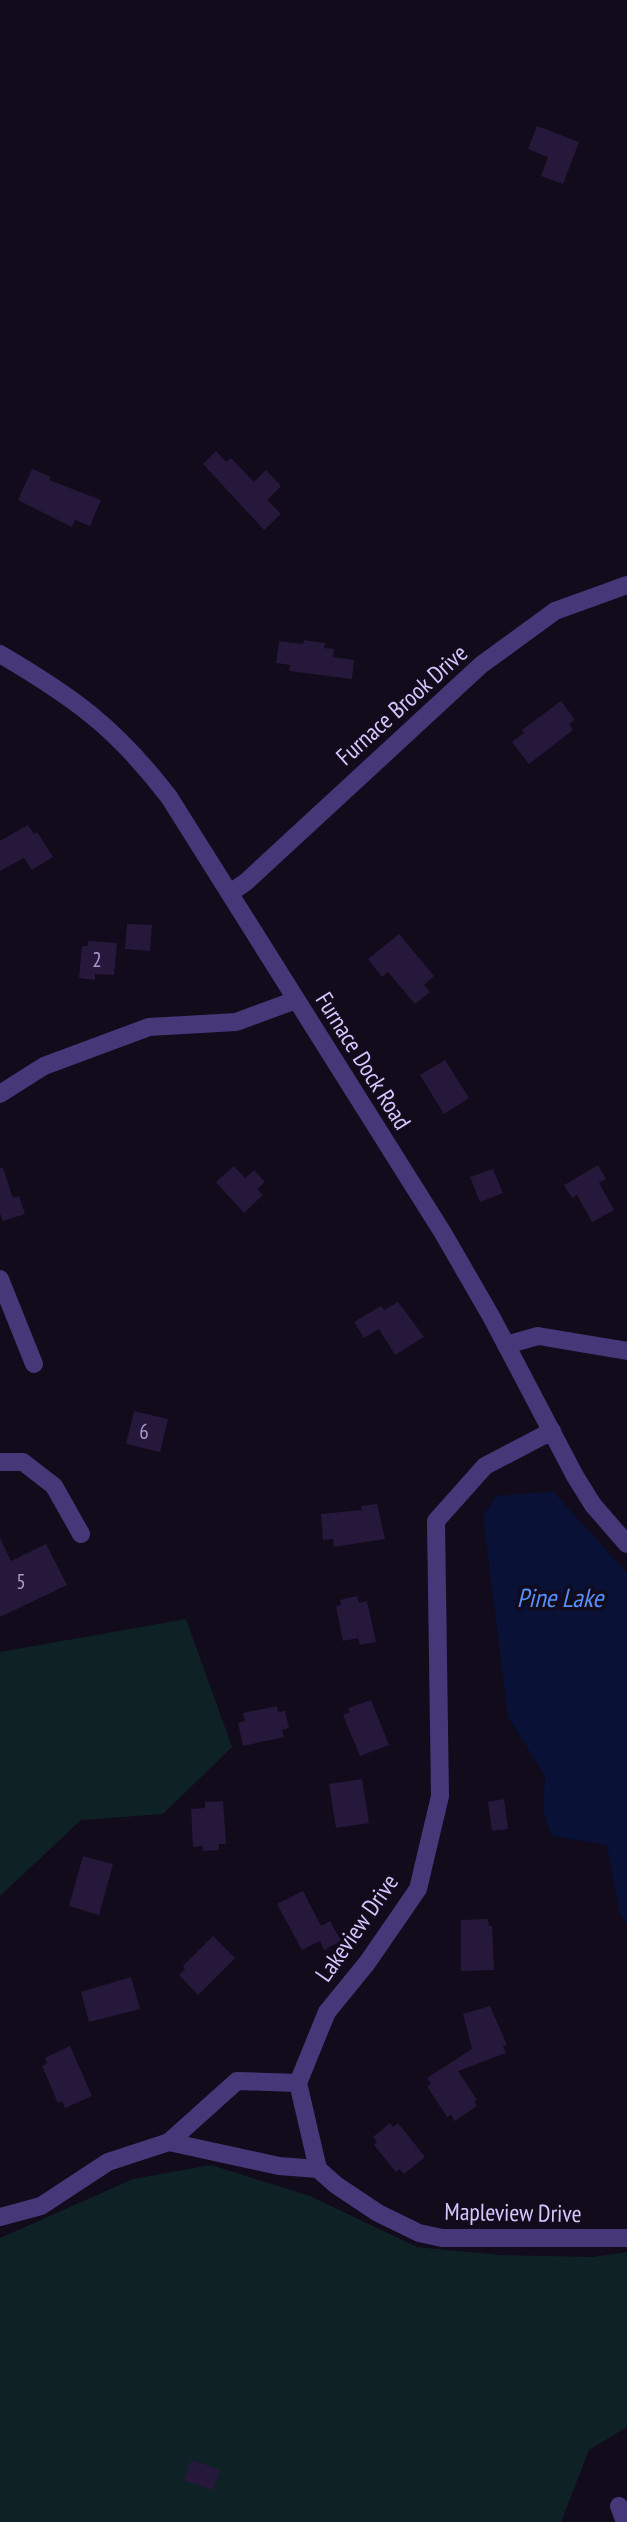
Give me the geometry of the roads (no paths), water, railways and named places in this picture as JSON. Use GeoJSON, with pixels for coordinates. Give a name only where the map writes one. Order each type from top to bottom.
{"type":"FeatureCollection","features":[{"type":"Feature","properties":{"kind":"street","name":"Furnace Brook Drive"},"geometry":{"type":"LineString","coordinates":[[230,893],[481,665],[555,611],[627,585]]}},
{"type":"Feature","properties":{"kind":"street","name":"Furnace Dock Road"},"geometry":{"type":"LineString","coordinates":[[0,654],[77,701],[132,751],[169,797],[443,1233],[593,1505],[627,1545]]}},
{"type":"Feature","properties":{"kind":"street"},"geometry":{"type":"LineString","coordinates":[[0,1094],[44,1066],[149,1027],[236,1022],[296,1000]]}},
{"type":"Feature","properties":{"kind":"street"},"geometry":{"type":"LineString","coordinates":[[0,1279],[34,1364]]}},
{"type":"Feature","properties":{"kind":"street"},"geometry":{"type":"LineString","coordinates":[[506,1345],[538,1336],[627,1351]]}},
{"type":"Feature","properties":{"kind":"street","name":"Lakeview Drive"},"geometry":{"type":"LineString","coordinates":[[298,2083],[327,2012],[367,1963],[418,1889],[440,1796],[436,1521],[485,1466],[552,1431]]}},
{"type":"Feature","properties":{"kind":"street"},"geometry":{"type":"LineString","coordinates":[[0,1462],[23,1462],[54,1486],[81,1534]]}},
{"type":"Feature","properties":{"kind":"street"},"geometry":{"type":"LineString","coordinates":[[0,2217],[41,2206],[108,2162],[170,2142],[237,2081],[298,2083],[318,2169],[279,2166],[170,2142]]}},
{"type":"Feature","properties":{"kind":"street","name":"Mapleview Drive"},"geometry":{"type":"LineString","coordinates":[[318,2169],[335,2185],[419,2233],[473,2240],[627,2238]]}},
{"type":"Feature","properties":{"kind":"water","name":"Pine Lake"},"geometry":{"type":"Polygon","coordinates":[[[553,1491],[627,1573],[627,1926],[619,1911],[607,1845],[552,1836],[543,1810],[545,1776],[508,1717],[483,1516],[496,1496],[553,1491]]]}}]}
